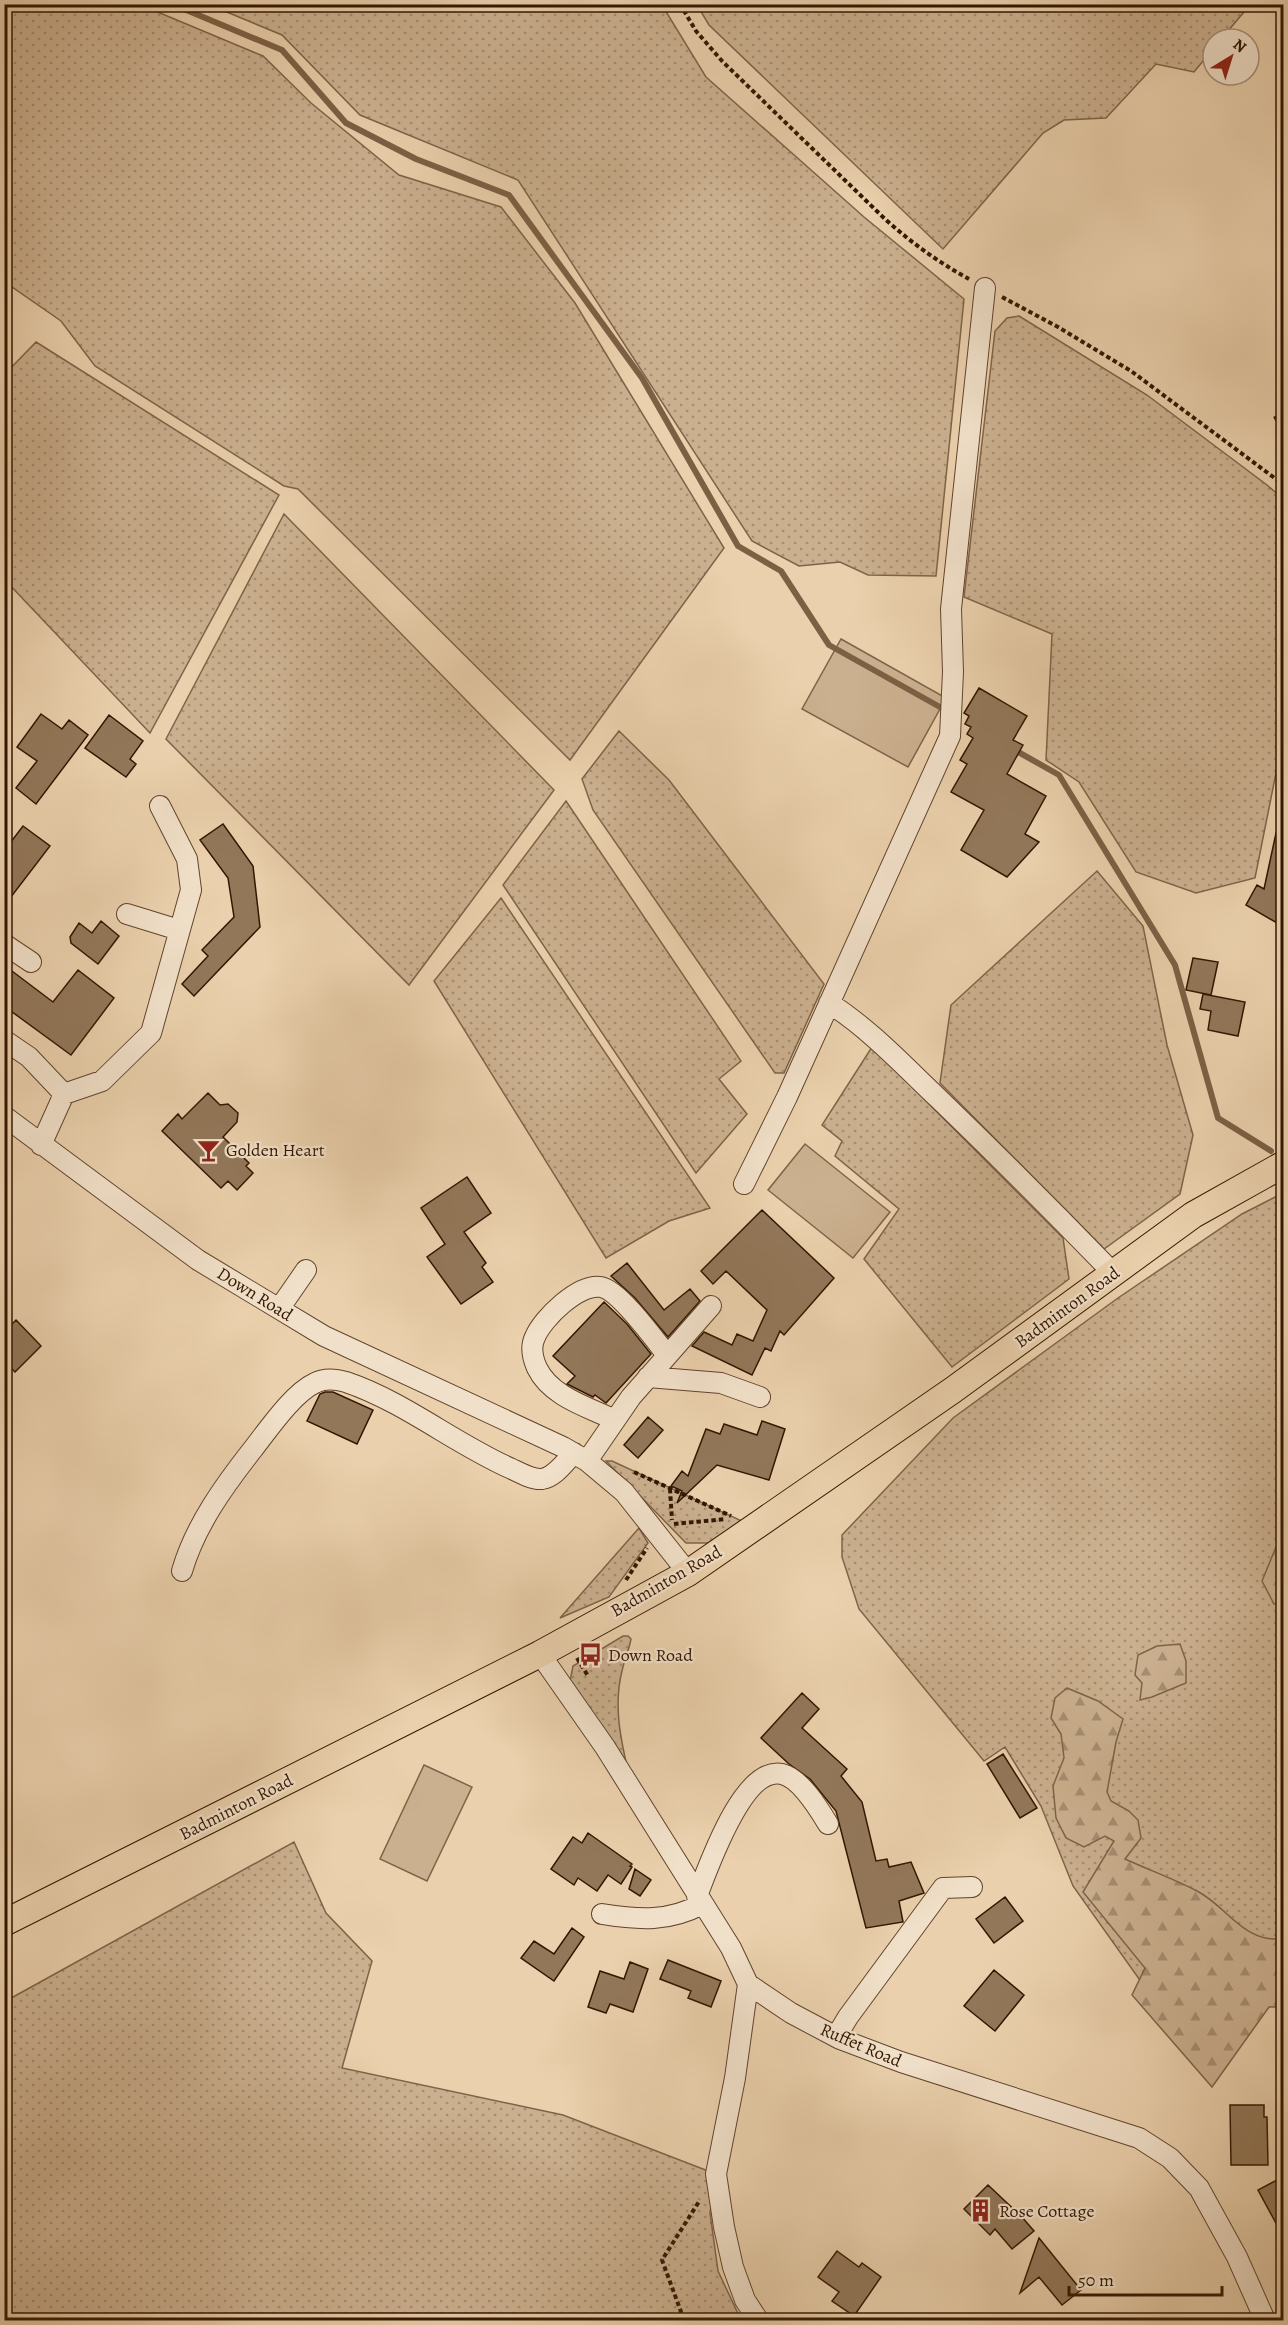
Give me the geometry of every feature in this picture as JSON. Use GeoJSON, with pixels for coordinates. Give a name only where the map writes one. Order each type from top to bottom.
{"type":"FeatureCollection","features":[{"type":"Feature","properties":{"kind":"main road","name":"Badminton Road"},"geometry":{"type":"LineString","coordinates":[[4,1923],[540,1654],[688,1573],[953,1390],[1193,1215],[1284,1164]]}},
{"type":"Feature","properties":{"kind":"street"},"geometry":{"type":"LineString","coordinates":[[744,1184],[787,1097],[950,736],[953,672],[951,609],[985,288]]}},
{"type":"Feature","properties":{"kind":"street"},"geometry":{"type":"LineString","coordinates":[[41,1145],[64,1094],[102,1081],[151,1033],[191,890],[187,859],[160,806]]}},
{"type":"Feature","properties":{"kind":"street"},"geometry":{"type":"LineString","coordinates":[[127,914],[179,930]]}},
{"type":"Feature","properties":{"kind":"street"},"geometry":{"type":"LineString","coordinates":[[4,944],[31,962]]}},
{"type":"Feature","properties":{"kind":"street"},"geometry":{"type":"LineString","coordinates":[[829,1003],[846,1014],[896,1058],[1023,1180],[1113,1273]]}},
{"type":"Feature","properties":{"kind":"street"},"geometry":{"type":"LineString","coordinates":[[4,1040],[29,1057],[64,1094]]}},
{"type":"Feature","properties":{"kind":"street","name":"Down Road"},"geometry":{"type":"LineString","coordinates":[[4,1116],[198,1260],[324,1336],[581,1457],[624,1491],[688,1573]]}},
{"type":"Feature","properties":{"kind":"street"},"geometry":{"type":"LineString","coordinates":[[279,1309],[306,1270]]}},
{"type":"Feature","properties":{"kind":"street"},"geometry":{"type":"LineString","coordinates":[[615,1420],[562,1394],[549,1385],[537,1369],[532,1352],[534,1338],[545,1321],[568,1299],[587,1287],[602,1287],[616,1295],[667,1355]]}},
{"type":"Feature","properties":{"kind":"street"},"geometry":{"type":"LineString","coordinates":[[182,1571],[201,1523],[250,1453],[284,1409],[314,1383],[328,1379],[345,1382],[394,1404],[498,1463],[542,1479],[581,1457],[615,1420],[631,1396],[711,1306]]}},
{"type":"Feature","properties":{"kind":"street"},"geometry":{"type":"LineString","coordinates":[[648,1377],[721,1383],[760,1397]]}},
{"type":"Feature","properties":{"kind":"street","name":"Ruffet Road"},"geometry":{"type":"LineString","coordinates":[[540,1654],[605,1747],[730,1948],[748,1984],[791,2013],[836,2037],[901,2062],[1139,2138],[1170,2158],[1199,2188],[1237,2257],[1265,2320]]}},
{"type":"Feature","properties":{"kind":"street"},"geometry":{"type":"LineString","coordinates":[[602,1914],[638,1920],[661,1919],[682,1914],[700,1900],[717,1845],[741,1800],[761,1778],[772,1774],[783,1774],[795,1782],[817,1806],[828,1824]]}},
{"type":"Feature","properties":{"kind":"street"},"geometry":{"type":"LineString","coordinates":[[836,2037],[848,2017],[943,1887],[972,1887]]}},
{"type":"Feature","properties":{"kind":"street"},"geometry":{"type":"LineString","coordinates":[[748,1984],[735,2078],[716,2174],[733,2267],[745,2300],[758,2320]]}},
{"type":"Feature","properties":{"kind":"path"},"geometry":{"type":"LineString","coordinates":[[680,4],[696,31],[722,61],[886,220],[914,244],[938,261],[1058,327],[1131,371],[1284,485]]}},
{"type":"Feature","properties":{"kind":"path"},"geometry":{"type":"LineString","coordinates":[[1275,416],[1284,434]]}},
{"type":"Feature","properties":{"kind":"path"},"geometry":{"type":"LineString","coordinates":[[630,1471],[735,1518]]}},
{"type":"Feature","properties":{"kind":"path"},"geometry":{"type":"LineString","coordinates":[[670,1488],[672,1524]]}},
{"type":"Feature","properties":{"kind":"path"},"geometry":{"type":"LineString","coordinates":[[577,1658],[588,1677]]}},
{"type":"Feature","properties":{"kind":"path"},"geometry":{"type":"LineString","coordinates":[[684,2320],[662,2260],[716,2174]]}},
{"type":"Feature","properties":{"kind":"green space"},"geometry":{"type":"Polygon","coordinates":[[[5,4],[141,5],[263,56],[311,103],[399,175],[501,207],[575,303],[724,548],[570,760],[298,489],[284,486],[95,366],[61,321],[5,282],[5,4]]]}},
{"type":"Feature","properties":{"kind":"green space"},"geometry":{"type":"Polygon","coordinates":[[[210,5],[662,5],[706,77],[864,217],[964,299],[936,576],[868,575],[840,562],[799,566],[752,541],[518,180],[360,115],[282,35],[210,5]]]}},
{"type":"Feature","properties":{"kind":"green space"},"geometry":{"type":"Polygon","coordinates":[[[697,5],[1250,5],[1231,27],[1201,27],[1201,64],[1194,72],[1156,64],[1106,118],[1064,120],[1043,133],[943,249],[709,25],[697,5]]]}},
{"type":"Feature","properties":{"kind":"green space"},"geometry":{"type":"Polygon","coordinates":[[[1019,316],[1147,395],[1282,498],[1283,738],[1255,878],[1196,893],[1136,872],[1079,782],[1046,760],[1052,634],[964,597],[995,331],[1007,318],[1019,316]]]}},
{"type":"Feature","properties":{"kind":"green space"},"geometry":{"type":"Polygon","coordinates":[[[36,342],[279,495],[150,733],[5,580],[5,374],[36,342]]]}},
{"type":"Feature","properties":{"kind":"green space"},"geometry":{"type":"Polygon","coordinates":[[[284,514],[554,790],[409,985],[166,739],[284,514]]]}},
{"type":"Feature","properties":{"kind":"green space"},"geometry":{"type":"Polygon","coordinates":[[[841,639],[946,698],[908,767],[802,709],[841,639]]]}},
{"type":"Feature","properties":{"kind":"green space"},"geometry":{"type":"Polygon","coordinates":[[[619,731],[669,780],[824,984],[784,1073],[775,1073],[593,810],[582,779],[619,731]]]}},
{"type":"Feature","properties":{"kind":"green space"},"geometry":{"type":"Polygon","coordinates":[[[566,801],[741,1061],[719,1079],[747,1114],[696,1173],[503,885],[566,801]]]}},
{"type":"Feature","properties":{"kind":"green space"},"geometry":{"type":"Polygon","coordinates":[[[1097,871],[1143,926],[1167,1045],[1193,1135],[1180,1194],[1104,1249],[940,1083],[951,1005],[1097,871]]]}},
{"type":"Feature","properties":{"kind":"green space"},"geometry":{"type":"Polygon","coordinates":[[[501,898],[710,1208],[669,1221],[606,1258],[434,981],[501,898]]]}},
{"type":"Feature","properties":{"kind":"green space"},"geometry":{"type":"Polygon","coordinates":[[[872,1047],[1063,1238],[1069,1279],[952,1367],[864,1259],[899,1209],[835,1156],[842,1141],[822,1125],[872,1047]]]}},
{"type":"Feature","properties":{"kind":"green space"},"geometry":{"type":"Polygon","coordinates":[[[805,1144],[890,1212],[853,1258],[768,1190],[805,1144]]]}},
{"type":"Feature","properties":{"kind":"green space"},"geometry":{"type":"Polygon","coordinates":[[[1283,1193],[1283,2004],[1269,1985],[1208,2076],[1073,1886],[1041,1806],[1005,1747],[984,1761],[859,1609],[842,1557],[842,1535],[953,1418],[1118,1298],[1242,1214],[1283,1193]]]}},
{"type":"Feature","properties":{"kind":"green space"},"geometry":{"type":"Polygon","coordinates":[[[606,1461],[612,1461],[744,1522],[708,1543],[686,1543],[606,1461]]]}},
{"type":"Feature","properties":{"kind":"green space"},"geometry":{"type":"Polygon","coordinates":[[[639,1528],[648,1543],[609,1597],[560,1618],[639,1528]]]}},
{"type":"Feature","properties":{"kind":"green space"},"geometry":{"type":"Polygon","coordinates":[[[1283,1545],[1283,1601],[1274,1604],[1262,1581],[1276,1547],[1283,1545]]]}},
{"type":"Feature","properties":{"kind":"green space"},"geometry":{"type":"Polygon","coordinates":[[[623,1636],[631,1639],[619,1684],[618,1710],[629,1775],[569,1686],[573,1666],[623,1636]]]}},
{"type":"Feature","properties":{"kind":"green space"},"geometry":{"type":"Polygon","coordinates":[[[1180,1644],[1186,1661],[1186,1683],[1140,1700],[1142,1683],[1135,1675],[1138,1655],[1157,1646],[1180,1644]]]}},
{"type":"Feature","properties":{"kind":"green space"},"geometry":{"type":"Polygon","coordinates":[[[1067,1688],[1098,1701],[1123,1719],[1116,1742],[1107,1792],[1111,1801],[1129,1811],[1138,1820],[1141,1838],[1125,1859],[1197,1891],[1246,1930],[1269,1939],[1283,1939],[1283,2007],[1269,2007],[1212,2087],[1132,1995],[1145,1968],[1083,1892],[1114,1841],[1105,1836],[1084,1847],[1066,1838],[1056,1818],[1053,1786],[1064,1758],[1061,1734],[1051,1718],[1055,1698],[1067,1688]]]}},
{"type":"Feature","properties":{"kind":"green space"},"geometry":{"type":"Polygon","coordinates":[[[424,1765],[472,1787],[427,1881],[380,1859],[424,1765]]]}},
{"type":"Feature","properties":{"kind":"green space"},"geometry":{"type":"Polygon","coordinates":[[[294,1842],[326,1913],[372,1961],[342,2068],[563,2115],[716,2174],[710,2213],[718,2271],[741,2320],[5,2320],[4,2002],[294,1842]]]}},
{"type":"Feature","properties":{"kind":"building"},"geometry":{"type":"Polygon","coordinates":[[[979,688],[1027,716],[1013,740],[1023,745],[1007,774],[1046,796],[1025,834],[1039,842],[1007,877],[961,850],[984,810],[951,792],[967,764],[960,760],[973,738],[967,734],[971,727],[965,724],[969,716],[964,713],[979,688]]]}},
{"type":"Feature","properties":{"kind":"building"},"geometry":{"type":"Polygon","coordinates":[[[41,714],[62,729],[69,720],[88,735],[36,804],[16,788],[37,761],[17,747],[41,714]]]}},
{"type":"Feature","properties":{"kind":"building"},"geometry":{"type":"Polygon","coordinates":[[[109,715],[143,741],[130,759],[136,764],[126,777],[85,748],[109,715]]]}},
{"type":"Feature","properties":{"kind":"building"},"geometry":{"type":"Polygon","coordinates":[[[223,824],[253,866],[260,927],[194,996],[182,984],[208,956],[202,950],[234,917],[228,878],[200,840],[223,824]]]}},
{"type":"Feature","properties":{"kind":"building"},"geometry":{"type":"Polygon","coordinates":[[[23,826],[50,846],[4,906],[4,851],[23,826]]]}},
{"type":"Feature","properties":{"kind":"building"},"geometry":{"type":"Polygon","coordinates":[[[1276,833],[1284,834],[1284,927],[1246,905],[1257,885],[1264,889],[1276,833]]]}},
{"type":"Feature","properties":{"kind":"building"},"geometry":{"type":"Polygon","coordinates":[[[101,921],[119,936],[98,964],[71,943],[70,937],[79,923],[92,933],[101,921]]]}},
{"type":"Feature","properties":{"kind":"building"},"geometry":{"type":"Polygon","coordinates":[[[1193,958],[1218,962],[1211,995],[1186,990],[1193,958]]]}},
{"type":"Feature","properties":{"kind":"building"},"geometry":{"type":"Polygon","coordinates":[[[4,965],[53,1002],[78,970],[114,998],[71,1055],[4,1006],[4,965]]]}},
{"type":"Feature","properties":{"kind":"building"},"geometry":{"type":"Polygon","coordinates":[[[1203,994],[1245,1002],[1238,1036],[1208,1030],[1211,1011],[1200,1009],[1203,994]]]}},
{"type":"Feature","properties":{"kind":"building","name":"Golden Heart"},"geometry":{"type":"Polygon","coordinates":[[[208,1093],[220,1105],[228,1104],[238,1113],[237,1122],[223,1137],[249,1163],[246,1166],[253,1173],[237,1190],[228,1181],[221,1188],[162,1131],[178,1114],[182,1119],[208,1093]]]}},
{"type":"Feature","properties":{"kind":"building"},"geometry":{"type":"Polygon","coordinates":[[[467,1177],[491,1213],[464,1232],[486,1263],[482,1267],[493,1282],[461,1304],[427,1257],[445,1244],[421,1208],[467,1177]]]}},
{"type":"Feature","properties":{"kind":"building"},"geometry":{"type":"Polygon","coordinates":[[[762,1210],[834,1278],[784,1335],[780,1331],[771,1351],[765,1348],[752,1375],[692,1346],[704,1332],[732,1345],[737,1334],[753,1341],[767,1310],[726,1271],[713,1284],[701,1271],[762,1210]]]}},
{"type":"Feature","properties":{"kind":"building"},"geometry":{"type":"Polygon","coordinates":[[[627,1263],[664,1310],[690,1289],[700,1301],[668,1337],[635,1298],[611,1276],[627,1263]]]}},
{"type":"Feature","properties":{"kind":"building"},"geometry":{"type":"Polygon","coordinates":[[[604,1302],[627,1324],[651,1354],[606,1403],[595,1395],[593,1397],[567,1384],[575,1376],[553,1356],[604,1302]]]}},
{"type":"Feature","properties":{"kind":"building"},"geometry":{"type":"Polygon","coordinates":[[[16,1320],[41,1346],[15,1372],[4,1361],[4,1332],[16,1320]]]}},
{"type":"Feature","properties":{"kind":"building"},"geometry":{"type":"Polygon","coordinates":[[[333,1392],[373,1410],[357,1444],[307,1421],[320,1394],[333,1392]]]}},
{"type":"Feature","properties":{"kind":"building"},"geometry":{"type":"Polygon","coordinates":[[[648,1417],[663,1430],[638,1458],[624,1445],[648,1417]]]}},
{"type":"Feature","properties":{"kind":"building"},"geometry":{"type":"Polygon","coordinates":[[[762,1421],[785,1429],[769,1480],[717,1465],[677,1503],[682,1491],[671,1486],[682,1471],[688,1476],[706,1429],[720,1434],[724,1424],[757,1435],[762,1421]]]}},
{"type":"Feature","properties":{"kind":"building"},"geometry":{"type":"Polygon","coordinates":[[[802,1693],[819,1709],[802,1728],[847,1769],[841,1776],[862,1802],[876,1861],[887,1859],[889,1867],[911,1862],[924,1893],[899,1901],[903,1922],[866,1928],[836,1811],[810,1779],[789,1764],[761,1738],[802,1693]]]}},
{"type":"Feature","properties":{"kind":"building"},"geometry":{"type":"Polygon","coordinates":[[[1003,1754],[1037,1808],[1020,1818],[987,1764],[1003,1754]]]}},
{"type":"Feature","properties":{"kind":"building"},"geometry":{"type":"Polygon","coordinates":[[[588,1833],[632,1864],[621,1884],[608,1875],[597,1891],[578,1878],[574,1885],[551,1869],[573,1837],[582,1843],[588,1833]]]}},
{"type":"Feature","properties":{"kind":"building"},"geometry":{"type":"Polygon","coordinates":[[[635,1869],[651,1880],[640,1896],[629,1889],[635,1869]]]}},
{"type":"Feature","properties":{"kind":"building"},"geometry":{"type":"Polygon","coordinates":[[[1005,1897],[1023,1921],[994,1943],[976,1919],[1005,1897]]]}},
{"type":"Feature","properties":{"kind":"building"},"geometry":{"type":"Polygon","coordinates":[[[572,1928],[584,1937],[554,1981],[521,1958],[534,1941],[554,1954],[572,1928]]]}},
{"type":"Feature","properties":{"kind":"building"},"geometry":{"type":"Polygon","coordinates":[[[668,1960],[721,1981],[711,2007],[688,1998],[691,1991],[660,1979],[668,1960]]]}},
{"type":"Feature","properties":{"kind":"building"},"geometry":{"type":"Polygon","coordinates":[[[630,1962],[648,1969],[633,2012],[610,2004],[606,2013],[588,2007],[600,1971],[624,1979],[630,1962]]]}},
{"type":"Feature","properties":{"kind":"building"},"geometry":{"type":"Polygon","coordinates":[[[994,1970],[1024,1995],[995,2031],[964,2006],[994,1970]]]}},
{"type":"Feature","properties":{"kind":"building"},"geometry":{"type":"Polygon","coordinates":[[[1230,2105],[1264,2105],[1264,2117],[1267,2117],[1268,2165],[1231,2165],[1230,2105]]]}},
{"type":"Feature","properties":{"kind":"building"},"geometry":{"type":"Polygon","coordinates":[[[1279,2179],[1284,2188],[1284,2238],[1258,2190],[1279,2179]]]}},
{"type":"Feature","properties":{"kind":"building"},"geometry":{"type":"Polygon","coordinates":[[[988,2185],[1034,2231],[1012,2249],[995,2229],[990,2235],[964,2209],[988,2185]]]}},
{"type":"Feature","properties":{"kind":"building"},"geometry":{"type":"Polygon","coordinates":[[[1039,2238],[1081,2290],[1062,2305],[1039,2277],[1020,2293],[1039,2238]]]}},
{"type":"Feature","properties":{"kind":"building"},"geometry":{"type":"Polygon","coordinates":[[[837,2251],[859,2267],[862,2263],[881,2277],[854,2316],[832,2301],[839,2292],[818,2277],[837,2251]]]}},
{"type":"Feature","properties":{"kind":"waterway"},"geometry":{"type":"LineString","coordinates":[[172,4],[282,50],[346,123],[416,159],[509,195],[642,378],[738,546],[781,571],[829,645],[947,711]]}},
{"type":"Feature","properties":{"kind":"waterway"},"geometry":{"type":"LineString","coordinates":[[1013,749],[1059,775],[1175,965],[1218,1118],[1271,1151]]}},
{"type":"Feature","properties":{"kind":"place","name":"Golden Heart"},"geometry":{"type":"Point","coordinates":[208,1150]}},
{"type":"Feature","properties":{"kind":"place","name":"Down Road"},"geometry":{"type":"Point","coordinates":[590,1655]}},
{"type":"Feature","properties":{"kind":"place","name":"Rose Cottage"},"geometry":{"type":"Point","coordinates":[981,2211]}}]}
